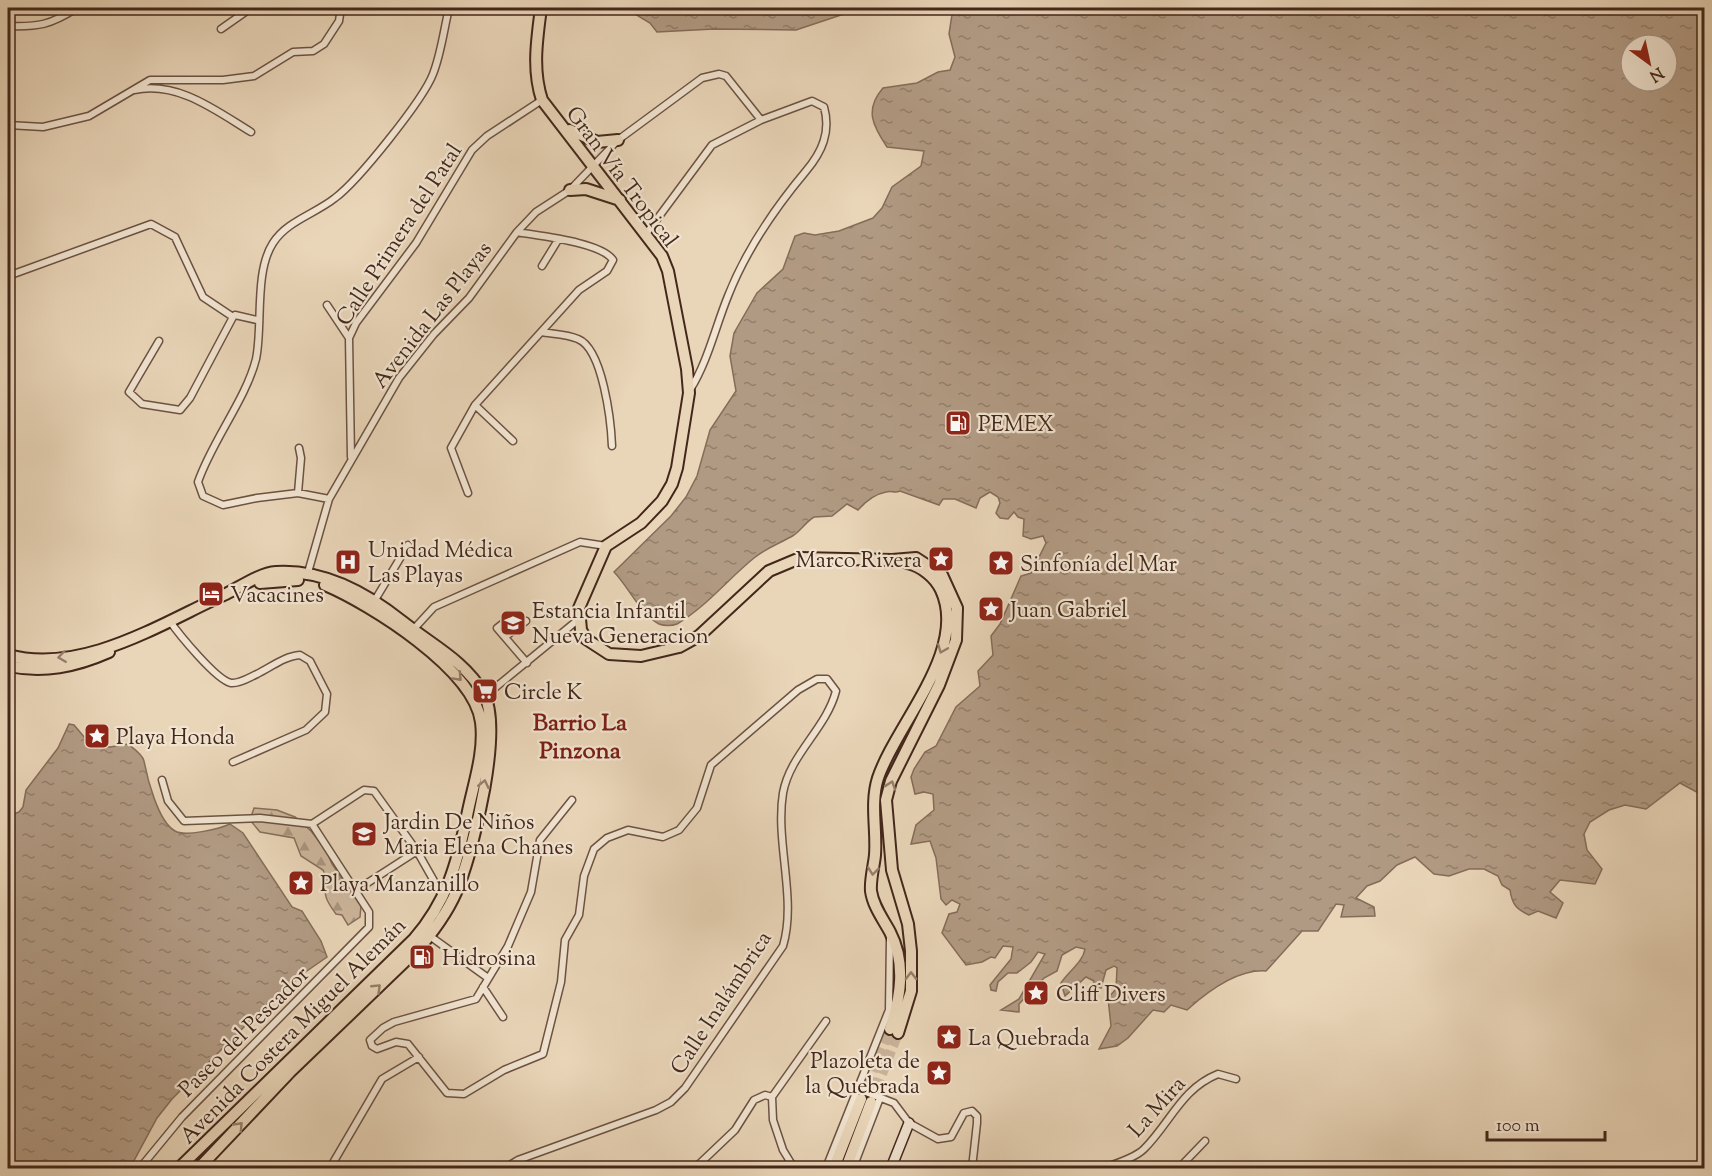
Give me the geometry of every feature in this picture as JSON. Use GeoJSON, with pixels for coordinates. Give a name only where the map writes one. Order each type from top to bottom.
{"type":"FeatureCollection","features":[{"type":"Feature","properties":{"kind":"main road","name":"Gran Vía Tropical"},"geometry":{"type":"LineString","coordinates":[[541,8],[536,51],[536,76],[542,100],[662,256],[668,271],[686,350],[688,393],[677,468],[672,484],[662,501],[641,523],[606,546]]}},
{"type":"Feature","properties":{"kind":"main road"},"geometry":{"type":"LineString","coordinates":[[564,126],[597,142],[618,140]]}},
{"type":"Feature","properties":{"kind":"main road"},"geometry":{"type":"LineString","coordinates":[[570,190],[586,189],[620,200]]}},
{"type":"Feature","properties":{"kind":"main road"},"geometry":{"type":"LineString","coordinates":[[606,546],[579,608],[579,619],[586,639],[609,654],[641,656],[679,647],[699,636],[770,571],[785,562],[800,558],[892,560],[916,558],[940,572],[952,593],[957,614],[956,640],[943,675],[891,781],[886,800],[892,870],[908,924],[911,951],[911,991],[894,1031],[900,995],[899,953],[876,909],[871,891],[878,778],[928,682],[946,639],[947,610],[938,582],[915,565],[892,560]]}},
{"type":"Feature","properties":{"kind":"main road","name":"Avenida Costera Miguel Alemán"},"geometry":{"type":"LineString","coordinates":[[199,1168],[426,933],[466,864],[489,764],[492,742],[485,696],[461,664],[353,597],[307,577]]}},
{"type":"Feature","properties":{"kind":"main road","name":"Avenida Costera Miguel Alemán"},"geometry":{"type":"LineString","coordinates":[[8,655],[41,660],[68,657],[114,646],[260,583],[325,577],[375,600],[439,658],[466,686],[480,719],[482,742],[448,898]]}},
{"type":"Feature","properties":{"kind":"main road","name":"Avenida Costera Miguel Alemán"},"geometry":{"type":"LineString","coordinates":[[8,666],[47,669],[72,666],[170,622]]}},
{"type":"Feature","properties":{"kind":"main road","name":"Avenida Costera Miguel Alemán"},"geometry":{"type":"LineString","coordinates":[[179,1168],[426,933]]}},
{"type":"Feature","properties":{"kind":"main road"},"geometry":{"type":"LineString","coordinates":[[834,1168],[867,1097]]}},
{"type":"Feature","properties":{"kind":"main road"},"geometry":{"type":"LineString","coordinates":[[846,1168],[867,1097]]}},
{"type":"Feature","properties":{"kind":"street"},"geometry":{"type":"LineString","coordinates":[[8,26],[27,28],[49,24],[77,8]]}},
{"type":"Feature","properties":{"kind":"street"},"geometry":{"type":"LineString","coordinates":[[221,29],[251,8]]}},
{"type":"Feature","properties":{"kind":"street"},"geometry":{"type":"LineString","coordinates":[[8,125],[43,127],[75,120],[99,111],[150,80],[223,80],[254,76],[293,52],[313,51],[324,44],[339,21],[340,8]]}},
{"type":"Feature","properties":{"kind":"street"},"geometry":{"type":"LineString","coordinates":[[329,499],[298,493],[257,498],[223,506],[203,496],[198,482],[256,358],[257,320],[267,259],[273,243],[287,227],[335,198],[350,185],[406,116],[433,75],[449,8]]}},
{"type":"Feature","properties":{"kind":"street","name":"Avenida Las Playas"},"geometry":{"type":"LineString","coordinates":[[307,577],[329,499],[399,378],[469,298],[517,232],[536,212],[570,190],[618,140],[702,78],[711,75],[726,76],[761,120]]}},
{"type":"Feature","properties":{"kind":"street"},"geometry":{"type":"LineString","coordinates":[[130,91],[158,87],[193,97],[251,132]]}},
{"type":"Feature","properties":{"kind":"street","name":"Calle Primera del Patal"},"geometry":{"type":"LineString","coordinates":[[351,458],[349,338],[356,322],[416,243],[472,150],[487,136],[542,100]]}},
{"type":"Feature","properties":{"kind":"street"},"geometry":{"type":"LineString","coordinates":[[646,234],[712,146],[727,135],[812,100],[824,107],[826,131],[816,158],[776,207],[741,269],[728,295],[699,376],[688,393]]}},
{"type":"Feature","properties":{"kind":"street"},"geometry":{"type":"LineString","coordinates":[[8,276],[151,224],[176,237],[203,297],[233,317]]}},
{"type":"Feature","properties":{"kind":"street"},"geometry":{"type":"LineString","coordinates":[[468,493],[451,448],[476,405],[579,290],[607,271],[613,260],[604,252],[517,232]]}},
{"type":"Feature","properties":{"kind":"street"},"geometry":{"type":"LineString","coordinates":[[542,266],[558,240]]}},
{"type":"Feature","properties":{"kind":"street"},"geometry":{"type":"LineString","coordinates":[[327,305],[349,338]]}},
{"type":"Feature","properties":{"kind":"street"},"geometry":{"type":"LineString","coordinates":[[159,341],[129,392],[142,404],[180,410],[190,398],[233,317],[235,315],[257,320]]}},
{"type":"Feature","properties":{"kind":"street"},"geometry":{"type":"LineString","coordinates":[[541,332],[578,338],[590,349],[610,413],[612,446]]}},
{"type":"Feature","properties":{"kind":"street"},"geometry":{"type":"LineString","coordinates":[[476,405],[513,441]]}},
{"type":"Feature","properties":{"kind":"street"},"geometry":{"type":"LineString","coordinates":[[298,493],[301,458],[299,448]]}},
{"type":"Feature","properties":{"kind":"street"},"geometry":{"type":"LineString","coordinates":[[411,633],[434,607],[580,542],[606,546]]}},
{"type":"Feature","properties":{"kind":"street"},"geometry":{"type":"LineString","coordinates":[[375,600],[408,544]]}},
{"type":"Feature","properties":{"kind":"street"},"geometry":{"type":"LineString","coordinates":[[511,617],[497,628],[526,663]]}},
{"type":"Feature","properties":{"kind":"street"},"geometry":{"type":"LineString","coordinates":[[485,696],[579,619]]}},
{"type":"Feature","properties":{"kind":"street"},"geometry":{"type":"LineString","coordinates":[[505,637],[526,621]]}},
{"type":"Feature","properties":{"kind":"street"},"geometry":{"type":"LineString","coordinates":[[170,622],[191,648],[224,681],[233,683],[246,679],[286,659],[300,655],[310,661],[327,694],[324,712],[306,730],[233,762]]}},
{"type":"Feature","properties":{"kind":"street","name":"Calle Inalámbrica"},"geometry":{"type":"LineString","coordinates":[[418,1057],[442,1090],[459,1096],[504,1070],[543,1054],[561,982],[565,940],[579,915],[584,876],[594,849],[607,838],[628,830],[663,837],[679,830],[697,808],[711,765],[798,690],[817,679],[827,679],[832,683],[836,691],[834,700],[786,778],[781,811],[787,921],[783,946],[685,1088],[671,1102],[656,1110],[518,1160],[505,1168]]}},
{"type":"Feature","properties":{"kind":"street"},"geometry":{"type":"LineString","coordinates":[[162,780],[168,801],[184,821],[260,818],[312,824],[364,790],[374,790],[448,898]]}},
{"type":"Feature","properties":{"kind":"street"},"geometry":{"type":"LineString","coordinates":[[330,1168],[382,1079],[418,1057],[413,1047],[403,1041],[377,1048],[372,1046],[370,1040],[394,1022],[471,1003],[508,946],[531,891],[540,840],[572,800]]}},
{"type":"Feature","properties":{"kind":"street"},"geometry":{"type":"LineString","coordinates":[[312,824],[355,891],[417,851]]}},
{"type":"Feature","properties":{"kind":"street","name":"Paseo del Pescador"},"geometry":{"type":"LineString","coordinates":[[140,1168],[182,1117],[362,936],[371,919],[355,891]]}},
{"type":"Feature","properties":{"kind":"street"},"geometry":{"type":"LineString","coordinates":[[853,1168],[867,1097],[889,1010],[890,932]]}},
{"type":"Feature","properties":{"kind":"street"},"geometry":{"type":"LineString","coordinates":[[426,933],[488,978]]}},
{"type":"Feature","properties":{"kind":"street"},"geometry":{"type":"LineString","coordinates":[[483,987],[503,1017]]}},
{"type":"Feature","properties":{"kind":"street"},"geometry":{"type":"LineString","coordinates":[[794,1168],[783,1150],[773,1120],[772,1097],[826,1021]]}},
{"type":"Feature","properties":{"kind":"street","name":"La Mira"},"geometry":{"type":"LineString","coordinates":[[1103,1168],[1143,1150],[1184,1095],[1196,1086],[1218,1074],[1236,1079]]}},
{"type":"Feature","properties":{"kind":"street"},"geometry":{"type":"LineString","coordinates":[[695,1168],[735,1130],[754,1100],[765,1095],[772,1097]]}},
{"type":"Feature","properties":{"kind":"street"},"geometry":{"type":"LineString","coordinates":[[867,1097],[894,1103],[909,1123],[938,1139],[945,1140],[951,1137],[964,1113],[972,1111],[977,1116],[972,1168]]}},
{"type":"Feature","properties":{"kind":"street"},"geometry":{"type":"LineString","coordinates":[[826,1168],[867,1097]]}},
{"type":"Feature","properties":{"kind":"street"},"geometry":{"type":"LineString","coordinates":[[891,1168],[909,1123]]}},
{"type":"Feature","properties":{"kind":"street"},"geometry":{"type":"LineString","coordinates":[[1179,1168],[1205,1141]]}},
{"type":"Feature","properties":{"kind":"green space"},"geometry":{"type":"Polygon","coordinates":[[[254,808],[277,810],[295,817],[311,831],[326,850],[332,864],[361,906],[360,917],[348,925],[342,915],[336,914],[326,898],[327,879],[323,870],[301,856],[294,838],[260,832],[250,820],[254,808]]]}},
{"type":"Feature","properties":{"kind":"water"},"geometry":{"type":"Polygon","coordinates":[[[625,8],[856,8],[796,30],[714,29],[657,32],[650,23],[625,8]]]}},
{"type":"Feature","properties":{"kind":"water"},"geometry":{"type":"Polygon","coordinates":[[[953,8],[1704,8],[1704,796],[1680,783],[1646,809],[1625,805],[1609,810],[1590,822],[1584,834],[1587,850],[1602,869],[1595,884],[1560,880],[1550,892],[1563,903],[1556,918],[1538,911],[1529,915],[1521,911],[1515,906],[1510,890],[1502,885],[1498,876],[1484,869],[1469,869],[1449,876],[1434,874],[1415,857],[1397,865],[1380,881],[1367,886],[1356,898],[1374,907],[1375,916],[1341,917],[1344,905],[1336,904],[1318,931],[1302,931],[1266,971],[1255,971],[1234,978],[1213,989],[1187,1010],[1171,1005],[1164,1012],[1153,1010],[1128,1038],[1117,1046],[1099,1049],[1111,1026],[1108,998],[1116,989],[1117,968],[1114,966],[1106,970],[1101,988],[1093,985],[1094,981],[1086,977],[1065,996],[1061,983],[1078,963],[1085,949],[1076,947],[1062,955],[1057,971],[1044,978],[1019,1004],[1019,1012],[1001,1010],[1019,999],[1045,954],[1038,952],[1031,962],[1017,973],[1008,973],[998,982],[996,991],[991,990],[990,985],[1011,959],[1013,947],[1003,946],[995,958],[991,957],[982,962],[966,965],[942,933],[949,914],[957,912],[960,904],[952,900],[946,905],[941,899],[936,858],[930,841],[911,844],[916,825],[934,810],[933,794],[924,792],[915,794],[911,777],[925,752],[936,746],[956,707],[980,686],[978,671],[993,655],[991,636],[1000,624],[1021,576],[1031,573],[1046,543],[1043,536],[1031,539],[1023,536],[1024,519],[1018,517],[1014,512],[1008,519],[1000,518],[996,513],[1000,503],[998,497],[990,492],[980,498],[976,508],[955,499],[943,499],[939,505],[900,491],[890,491],[870,499],[858,510],[847,504],[832,516],[814,517],[794,535],[754,558],[707,601],[677,624],[663,625],[652,620],[614,572],[671,516],[686,497],[697,476],[710,430],[736,391],[730,356],[734,333],[757,293],[783,269],[795,236],[804,233],[815,235],[839,231],[873,218],[882,208],[892,187],[921,166],[924,151],[887,147],[873,118],[872,111],[877,96],[883,88],[917,83],[938,72],[950,70],[955,57],[949,34],[953,8]]]}},
{"type":"Feature","properties":{"kind":"water"},"geometry":{"type":"Polygon","coordinates":[[[69,724],[74,725],[91,745],[110,747],[128,744],[140,754],[163,819],[175,831],[194,833],[230,824],[243,833],[292,907],[302,911],[321,941],[327,957],[304,973],[259,1012],[172,1099],[157,1118],[130,1168],[8,1168],[8,816],[19,812],[23,807],[26,790],[58,748],[69,724]]]}},
{"type":"Feature","properties":{"kind":"tunnel"},"geometry":{"type":"LineString","coordinates":[[861,1099],[890,1029]]}},
{"type":"Feature","properties":{"kind":"tunnel"},"geometry":{"type":"LineString","coordinates":[[871,1102],[898,1033]]}},
{"type":"Feature","properties":{"kind":"place","name":"PEMEX"},"geometry":{"type":"Point","coordinates":[958,423]}},
{"type":"Feature","properties":{"kind":"place","name":"Marco Rivera"},"geometry":{"type":"Point","coordinates":[941,559]}},
{"type":"Feature","properties":{"kind":"place","name":"Unidad Médica Las Playas"},"geometry":{"type":"Point","coordinates":[348,562]}},
{"type":"Feature","properties":{"kind":"place","name":"Sinfonía del Mar"},"geometry":{"type":"Point","coordinates":[1001,563]}},
{"type":"Feature","properties":{"kind":"place","name":"Vacacines"},"geometry":{"type":"Point","coordinates":[211,594]}},
{"type":"Feature","properties":{"kind":"place","name":"Juan Gabriel"},"geometry":{"type":"Point","coordinates":[991,609]}},
{"type":"Feature","properties":{"kind":"place","name":"Estancia Infantil Nueva Generacion"},"geometry":{"type":"Point","coordinates":[513,623]}},
{"type":"Feature","properties":{"kind":"place","name":"Circle K"},"geometry":{"type":"Point","coordinates":[485,691]}},
{"type":"Feature","properties":{"kind":"place","name":"Playa Honda"},"geometry":{"type":"Point","coordinates":[97,736]}},
{"type":"Feature","properties":{"kind":"place","name":"Jardin De Niños Maria Elena Chanes"},"geometry":{"type":"Point","coordinates":[364,834]}},
{"type":"Feature","properties":{"kind":"place","name":"Playa Manzanillo"},"geometry":{"type":"Point","coordinates":[301,883]}},
{"type":"Feature","properties":{"kind":"place","name":"Hidrosina"},"geometry":{"type":"Point","coordinates":[422,957]}},
{"type":"Feature","properties":{"kind":"place","name":"Cliff Divers"},"geometry":{"type":"Point","coordinates":[1036,993]}},
{"type":"Feature","properties":{"kind":"place","name":"La Quebrada"},"geometry":{"type":"Point","coordinates":[949,1037]}},
{"type":"Feature","properties":{"kind":"place","name":"Plazoleta de la Quebrada"},"geometry":{"type":"Point","coordinates":[939,1073]}},
{"type":"Feature","properties":{"kind":"district","name":"Barrio La Pinzona"},"geometry":{"type":"Point","coordinates":[580,736]}}]}
